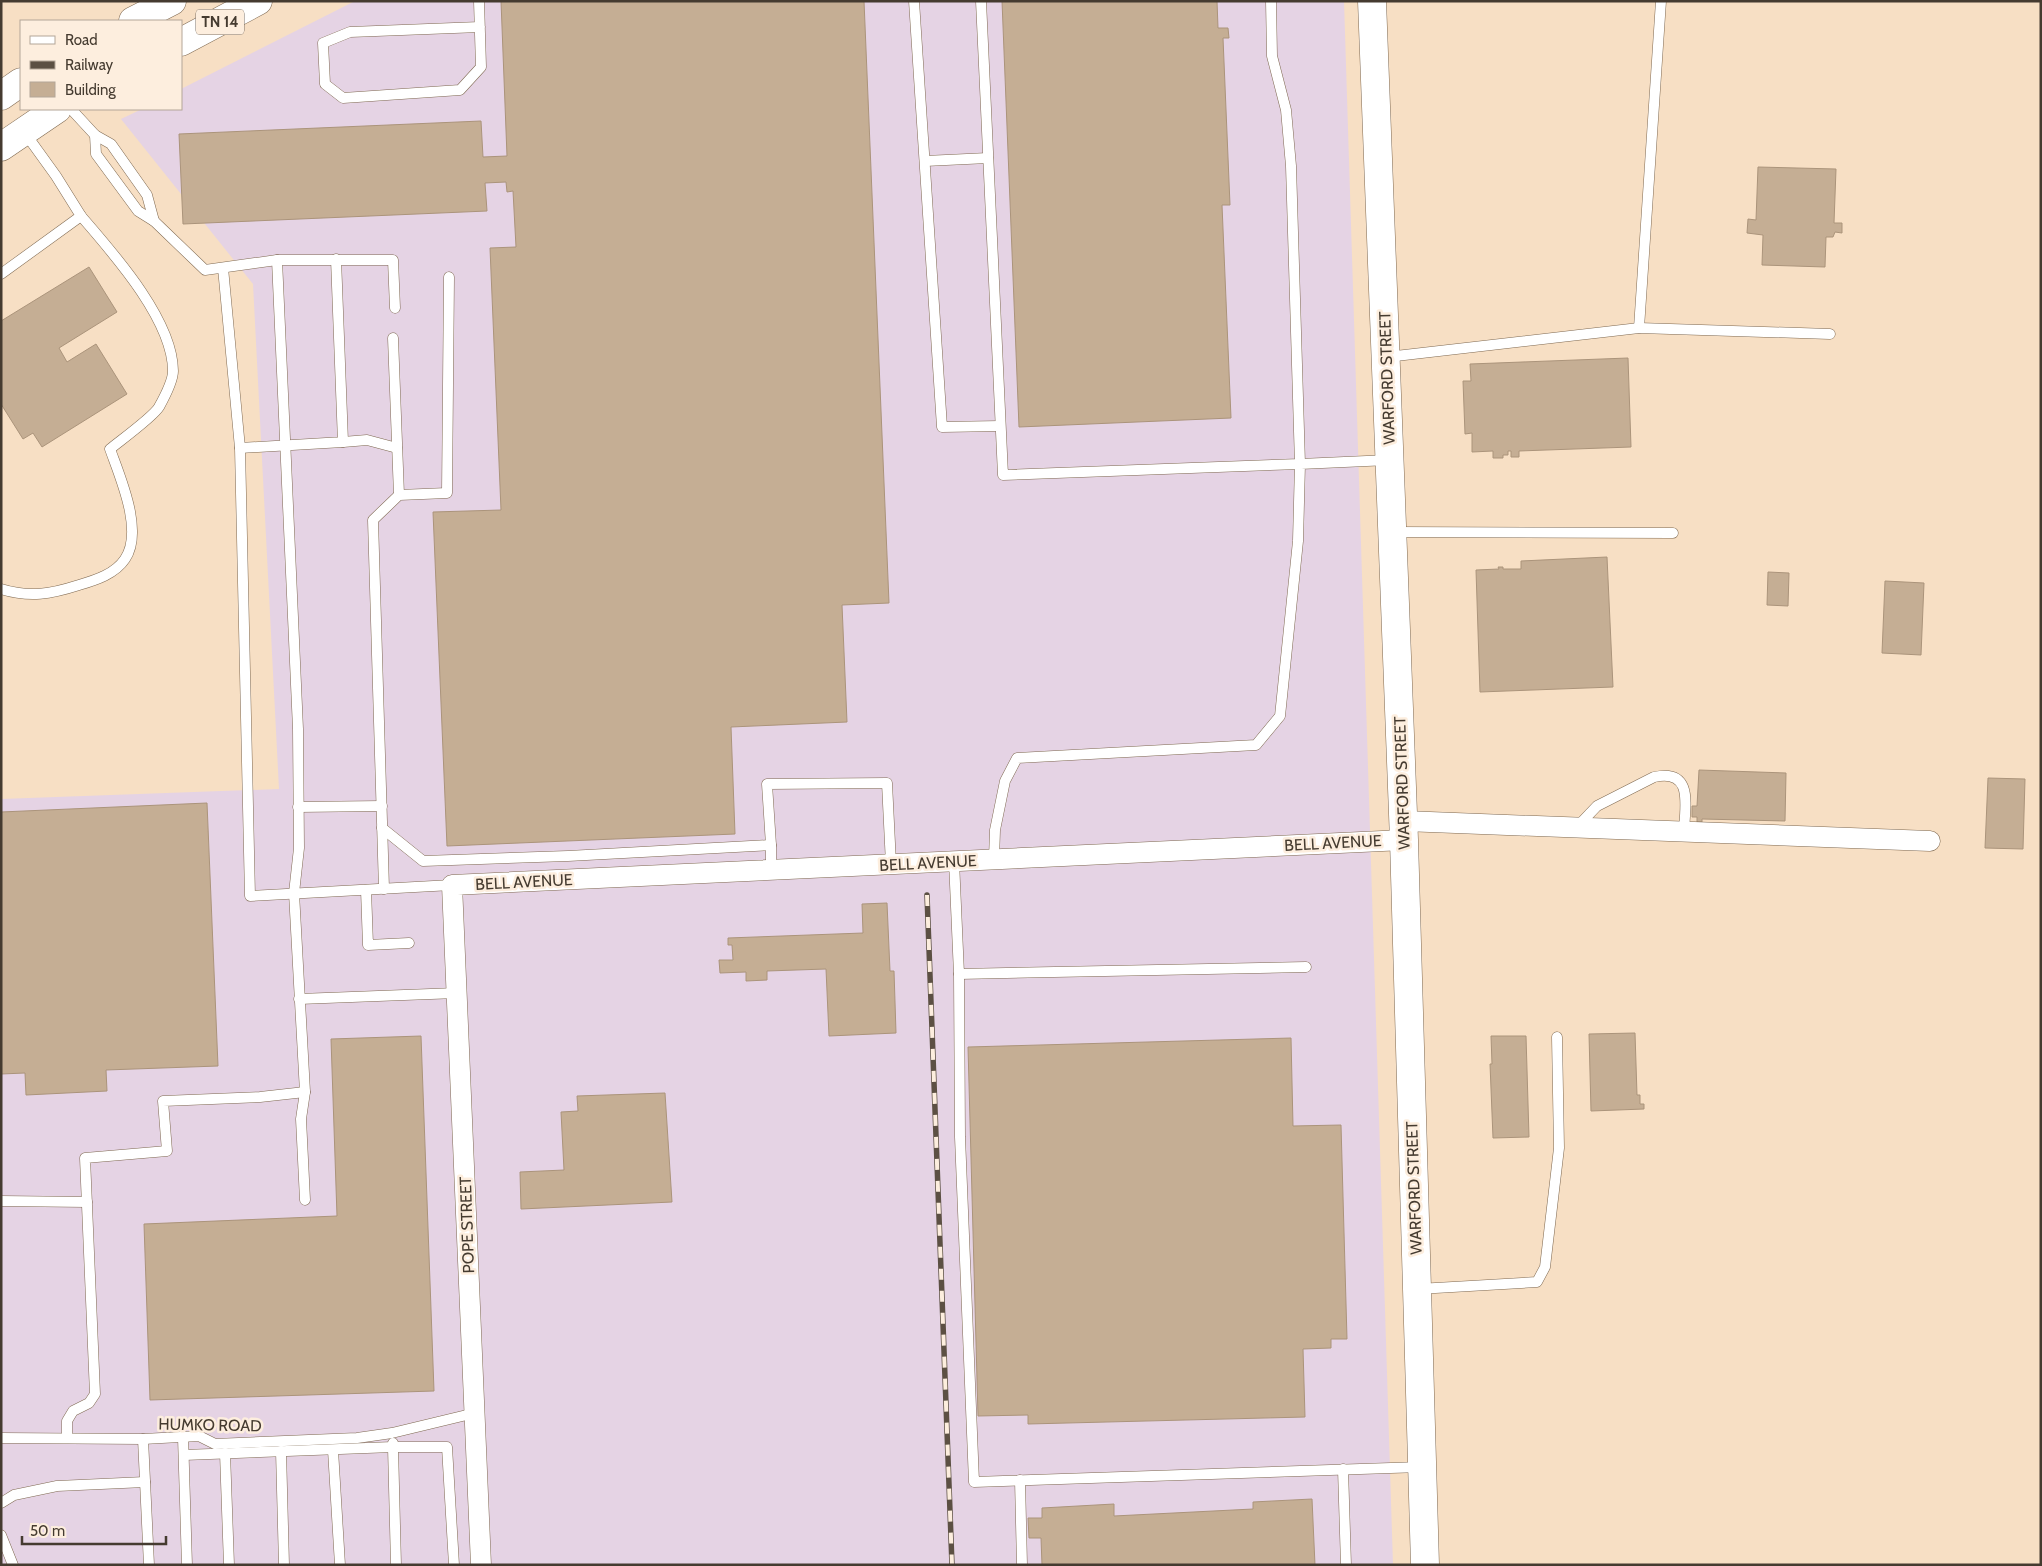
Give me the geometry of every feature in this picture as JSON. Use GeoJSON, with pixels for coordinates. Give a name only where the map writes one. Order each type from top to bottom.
{"type":"FeatureCollection","features":[{"type":"Feature","properties":{"kind":"main road"},"geometry":{"type":"LineString","coordinates":[[135,20],[172,1]]}},
{"type":"Feature","properties":{"kind":"main road","name":"TN 14"},"geometry":{"type":"LineString","coordinates":[[182,41],[258,1]]}},
{"type":"Feature","properties":{"kind":"main road","name":"WARFORD STREET"},"geometry":{"type":"LineString","coordinates":[[1372,1],[1404,830],[1425,1565]]}},
{"type":"Feature","properties":{"kind":"main road"},"geometry":{"type":"LineString","coordinates":[[1,96],[20,83]]}},
{"type":"Feature","properties":{"kind":"main road"},"geometry":{"type":"LineString","coordinates":[[1,147],[56,110]]}},
{"type":"Feature","properties":{"kind":"street","name":"BELL AVENUE"},"geometry":{"type":"LineString","coordinates":[[452,885],[994,859],[1404,830],[1577,827],[1930,841]]}},
{"type":"Feature","properties":{"kind":"street","name":"POPE STREET"},"geometry":{"type":"LineString","coordinates":[[452,885],[481,1565]]}},
{"type":"Feature","properties":{"kind":"lane"},"geometry":{"type":"LineString","coordinates":[[480,1],[481,67],[460,90],[343,98],[325,84],[323,44],[350,32],[480,27]]}},
{"type":"Feature","properties":{"kind":"lane"},"geometry":{"type":"LineString","coordinates":[[914,1],[942,427],[1000,426]]}},
{"type":"Feature","properties":{"kind":"lane"},"geometry":{"type":"LineString","coordinates":[[981,1],[1003,475],[1390,460]]}},
{"type":"Feature","properties":{"kind":"lane"},"geometry":{"type":"LineString","coordinates":[[994,859],[995,830],[1005,781],[1018,758],[1256,745],[1280,716],[1298,541],[1300,464],[1291,166],[1286,110],[1272,56],[1271,1]]}},
{"type":"Feature","properties":{"kind":"lane"},"geometry":{"type":"LineString","coordinates":[[1639,328],[1660,1]]}},
{"type":"Feature","properties":{"kind":"lane"},"geometry":{"type":"LineString","coordinates":[[72,110],[96,135],[111,144],[147,195],[154,221]]}},
{"type":"Feature","properties":{"kind":"lane"},"geometry":{"type":"LineString","coordinates":[[1,589],[22,595],[60,592],[104,577],[125,559],[132,539],[130,506],[110,449],[158,408],[173,374],[171,353],[153,310],[112,251],[81,216],[56,176],[24,131]]}},
{"type":"Feature","properties":{"kind":"lane"},"geometry":{"type":"LineString","coordinates":[[96,135],[96,154],[138,211],[154,221],[205,270],[277,260],[393,260],[394,308]]}},
{"type":"Feature","properties":{"kind":"lane"},"geometry":{"type":"LineString","coordinates":[[925,161],[988,158]]}},
{"type":"Feature","properties":{"kind":"lane"},"geometry":{"type":"LineString","coordinates":[[1,274],[81,216]]}},
{"type":"Feature","properties":{"kind":"lane"},"geometry":{"type":"LineString","coordinates":[[336,259],[343,442]]}},
{"type":"Feature","properties":{"kind":"lane"},"geometry":{"type":"LineString","coordinates":[[277,260],[287,446],[298,729],[299,848],[294,893],[305,1092],[301,1119],[305,1200]]}},
{"type":"Feature","properties":{"kind":"lane"},"geometry":{"type":"LineString","coordinates":[[223,268],[240,448],[250,896],[452,885]]}},
{"type":"Feature","properties":{"kind":"lane"},"geometry":{"type":"LineString","coordinates":[[384,889],[373,520],[399,494],[447,493],[449,277]]}},
{"type":"Feature","properties":{"kind":"lane"},"geometry":{"type":"LineString","coordinates":[[1386,357],[1639,328],[1830,334]]}},
{"type":"Feature","properties":{"kind":"lane"},"geometry":{"type":"LineString","coordinates":[[393,338],[399,494]]}},
{"type":"Feature","properties":{"kind":"lane"},"geometry":{"type":"LineString","coordinates":[[240,448],[367,440],[397,448]]}},
{"type":"Feature","properties":{"kind":"lane"},"geometry":{"type":"LineString","coordinates":[[1393,532],[1674,532]]}},
{"type":"Feature","properties":{"kind":"lane"},"geometry":{"type":"LineString","coordinates":[[1577,827],[1596,806],[1654,777],[1664,775],[1678,779],[1685,791],[1684,831]]}},
{"type":"Feature","properties":{"kind":"lane"},"geometry":{"type":"LineString","coordinates":[[771,870],[768,784],[887,783],[890,864]]}},
{"type":"Feature","properties":{"kind":"lane"},"geometry":{"type":"LineString","coordinates":[[298,807],[382,806]]}},
{"type":"Feature","properties":{"kind":"lane"},"geometry":{"type":"LineString","coordinates":[[382,828],[423,861],[568,856],[771,845]]}},
{"type":"Feature","properties":{"kind":"lane"},"geometry":{"type":"LineString","coordinates":[[954,861],[959,974],[960,1138],[974,1482],[1422,1467]]}},
{"type":"Feature","properties":{"kind":"lane"},"geometry":{"type":"LineString","coordinates":[[366,890],[368,945],[409,943]]}},
{"type":"Feature","properties":{"kind":"lane"},"geometry":{"type":"LineString","coordinates":[[959,974],[1306,967]]}},
{"type":"Feature","properties":{"kind":"lane"},"geometry":{"type":"LineString","coordinates":[[299,999],[457,993]]}},
{"type":"Feature","properties":{"kind":"lane"},"geometry":{"type":"LineString","coordinates":[[1417,1289],[1537,1282],[1545,1267],[1559,1148],[1557,1037]]}},
{"type":"Feature","properties":{"kind":"lane"},"geometry":{"type":"LineString","coordinates":[[68,1438],[67,1421],[73,1412],[89,1403],[95,1394],[85,1158],[167,1151],[163,1101],[305,1092]]}},
{"type":"Feature","properties":{"kind":"lane"},"geometry":{"type":"LineString","coordinates":[[1,1201],[87,1202]]}},
{"type":"Feature","properties":{"kind":"lane","name":"HUMKO ROAD"},"geometry":{"type":"LineString","coordinates":[[1,1438],[143,1439],[199,1436],[215,1444],[357,1438],[392,1433],[475,1413]]}},
{"type":"Feature","properties":{"kind":"lane"},"geometry":{"type":"LineString","coordinates":[[392,1433],[396,1565]]}},
{"type":"Feature","properties":{"kind":"lane"},"geometry":{"type":"LineString","coordinates":[[183,1437],[187,1565]]}},
{"type":"Feature","properties":{"kind":"lane"},"geometry":{"type":"LineString","coordinates":[[143,1439],[149,1565]]}},
{"type":"Feature","properties":{"kind":"lane"},"geometry":{"type":"LineString","coordinates":[[184,1455],[393,1447],[447,1447],[454,1565]]}},
{"type":"Feature","properties":{"kind":"lane"},"geometry":{"type":"LineString","coordinates":[[333,1450],[340,1565]]}},
{"type":"Feature","properties":{"kind":"lane"},"geometry":{"type":"LineString","coordinates":[[281,1451],[284,1565]]}},
{"type":"Feature","properties":{"kind":"lane"},"geometry":{"type":"LineString","coordinates":[[225,1453],[229,1565]]}},
{"type":"Feature","properties":{"kind":"lane"},"geometry":{"type":"LineString","coordinates":[[1343,1469],[1346,1565]]}},
{"type":"Feature","properties":{"kind":"lane"},"geometry":{"type":"LineString","coordinates":[[1020,1480],[1022,1565]]}},
{"type":"Feature","properties":{"kind":"lane"},"geometry":{"type":"LineString","coordinates":[[1,1503],[14,1495],[57,1486],[145,1482]]}},
{"type":"Feature","properties":{"kind":"lane"},"geometry":{"type":"LineString","coordinates":[[1,1535],[13,1565]]}},
{"type":"Feature","properties":{"kind":"shaded area"},"geometry":{"type":"Polygon","coordinates":[[[355,1],[1344,1],[1393,1565],[1,1565],[1,799],[279,789],[253,284],[121,119],[140,110],[182,110],[182,88],[355,1]]]}},
{"type":"Feature","properties":{"kind":"building"},"geometry":{"type":"Polygon","coordinates":[[[501,1],[864,1],[889,603],[842,605],[847,722],[731,727],[735,834],[447,846],[433,512],[501,510],[490,248],[516,247],[513,191],[507,192],[506,182],[485,183],[487,211],[183,224],[179,134],[481,121],[483,157],[507,156],[501,1]]]}},
{"type":"Feature","properties":{"kind":"building"},"geometry":{"type":"Polygon","coordinates":[[[1002,1],[1217,1],[1218,28],[1228,28],[1229,38],[1223,38],[1230,205],[1222,205],[1231,418],[1019,427],[1002,1]]]}},
{"type":"Feature","properties":{"kind":"building"},"geometry":{"type":"Polygon","coordinates":[[[1758,167],[1836,169],[1834,223],[1842,223],[1842,233],[1835,232],[1833,237],[1826,237],[1825,267],[1762,265],[1763,235],[1747,233],[1748,219],[1756,220],[1758,167]]]}},
{"type":"Feature","properties":{"kind":"building"},"geometry":{"type":"Polygon","coordinates":[[[89,267],[117,312],[59,348],[67,362],[96,344],[127,394],[42,447],[33,433],[23,439],[1,404],[1,321],[89,267]]]}},
{"type":"Feature","properties":{"kind":"building"},"geometry":{"type":"Polygon","coordinates":[[[1628,358],[1631,447],[1519,451],[1519,457],[1511,457],[1511,451],[1508,451],[1508,455],[1503,455],[1503,458],[1493,458],[1493,451],[1472,452],[1472,433],[1465,434],[1463,381],[1471,381],[1470,364],[1628,358]]]}},
{"type":"Feature","properties":{"kind":"building"},"geometry":{"type":"Polygon","coordinates":[[[1607,557],[1613,687],[1480,692],[1476,570],[1499,569],[1498,567],[1503,567],[1503,569],[1521,569],[1521,561],[1607,557]]]}},
{"type":"Feature","properties":{"kind":"building"},"geometry":{"type":"Polygon","coordinates":[[[1768,572],[1789,573],[1788,606],[1767,605],[1768,572]]]}},
{"type":"Feature","properties":{"kind":"building"},"geometry":{"type":"Polygon","coordinates":[[[1885,581],[1924,583],[1921,655],[1882,653],[1885,581]]]}},
{"type":"Feature","properties":{"kind":"building"},"geometry":{"type":"Polygon","coordinates":[[[1699,770],[1786,773],[1785,821],[1702,819],[1702,822],[1697,822],[1697,817],[1692,817],[1692,806],[1697,806],[1699,770]]]}},
{"type":"Feature","properties":{"kind":"building"},"geometry":{"type":"Polygon","coordinates":[[[1988,778],[2025,779],[2023,849],[1985,848],[1988,778]]]}},
{"type":"Feature","properties":{"kind":"building"},"geometry":{"type":"Polygon","coordinates":[[[207,803],[218,1066],[106,1070],[107,1091],[26,1095],[25,1073],[1,1074],[1,812],[207,803]]]}},
{"type":"Feature","properties":{"kind":"building"},"geometry":{"type":"Polygon","coordinates":[[[887,903],[890,971],[894,971],[896,1033],[829,1036],[826,969],[767,971],[767,980],[746,981],[746,972],[720,973],[719,960],[733,960],[732,945],[728,945],[728,938],[863,933],[862,904],[887,903]]]}},
{"type":"Feature","properties":{"kind":"building"},"geometry":{"type":"Polygon","coordinates":[[[1635,1033],[1637,1095],[1640,1095],[1640,1104],[1644,1104],[1644,1109],[1591,1111],[1589,1034],[1635,1033]]]}},
{"type":"Feature","properties":{"kind":"building"},"geometry":{"type":"Polygon","coordinates":[[[421,1036],[434,1391],[150,1400],[144,1224],[337,1216],[331,1039],[421,1036]]]}},
{"type":"Feature","properties":{"kind":"building"},"geometry":{"type":"Polygon","coordinates":[[[1491,1036],[1526,1036],[1529,1137],[1493,1138],[1490,1064],[1492,1064],[1491,1036]]]}},
{"type":"Feature","properties":{"kind":"building"},"geometry":{"type":"Polygon","coordinates":[[[1291,1038],[1293,1126],[1341,1125],[1347,1339],[1331,1339],[1331,1348],[1303,1349],[1305,1417],[1028,1424],[1028,1415],[978,1416],[968,1047],[1291,1038]]]}},
{"type":"Feature","properties":{"kind":"building"},"geometry":{"type":"Polygon","coordinates":[[[665,1093],[672,1202],[521,1209],[520,1172],[564,1170],[561,1112],[578,1111],[577,1096],[665,1093]]]}},
{"type":"Feature","properties":{"kind":"building"},"geometry":{"type":"Polygon","coordinates":[[[1312,1499],[1315,1565],[1042,1565],[1041,1538],[1029,1538],[1028,1518],[1042,1518],[1042,1508],[1114,1504],[1114,1516],[1253,1509],[1253,1502],[1312,1499]]]}},
{"type":"Feature","properties":{"kind":"railway"},"geometry":{"type":"LineString","coordinates":[[927,895],[952,1565]]}}]}
